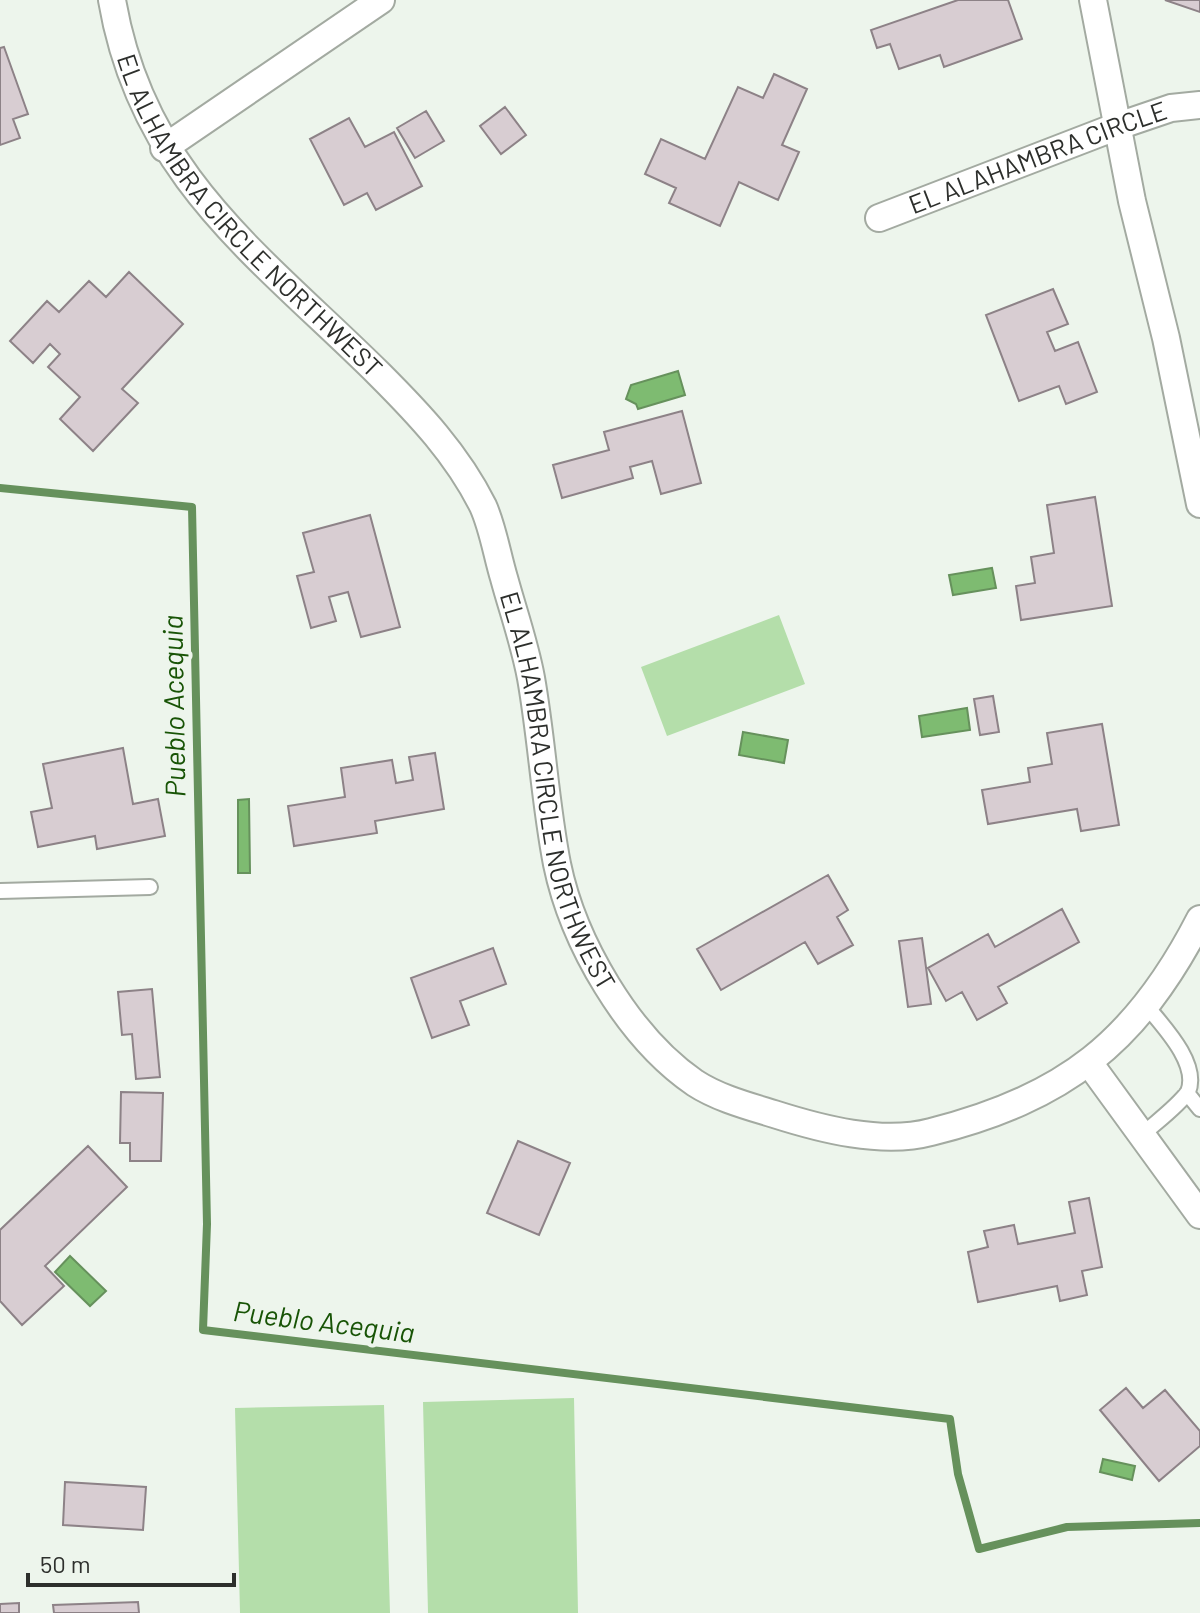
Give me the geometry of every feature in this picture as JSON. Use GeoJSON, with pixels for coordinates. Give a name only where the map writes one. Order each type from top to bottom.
{"type":"FeatureCollection","features":[{"type":"Feature","properties":{"kind":"street","name":"EL ALHAMBRA CIRCLE NORTHWEST"},"geometry":{"type":"LineString","coordinates":[[112,0],[136,90],[164,148],[199,198],[238,240],[437,432],[484,508],[531,674],[557,865],[568,906],[594,963],[620,1005],[657,1047],[696,1083],[739,1103],[805,1124],[867,1134],[921,1135],[982,1120],[1041,1094],[1090,1064],[1180,958],[1200,919]]}},
{"type":"Feature","properties":{"kind":"street"},"geometry":{"type":"LineString","coordinates":[[164,148],[381,0]]}},
{"type":"Feature","properties":{"kind":"street"},"geometry":{"type":"LineString","coordinates":[[1093,0],[1200,504]]}},
{"type":"Feature","properties":{"kind":"street","name":"EL ALAHAMBRA CIRCLE"},"geometry":{"type":"LineString","coordinates":[[879,218],[1118,126],[1171,108],[1200,105]]}},
{"type":"Feature","properties":{"kind":"street"},"geometry":{"type":"LineString","coordinates":[[1090,1064],[1200,1215]]}},
{"type":"Feature","properties":{"kind":"lane"},"geometry":{"type":"LineString","coordinates":[[0,891],[150,887]]}},
{"type":"Feature","properties":{"kind":"lane"},"geometry":{"type":"LineString","coordinates":[[1142,1135],[1187,1093],[1193,1073],[1190,1058],[1144,1003]]}},
{"type":"Feature","properties":{"kind":"lane"},"geometry":{"type":"LineString","coordinates":[[1187,1093],[1200,1109]]}},
{"type":"Feature","properties":{"kind":"shaded area"},"geometry":{"type":"Polygon","coordinates":[[[678,371],[685,395],[638,409],[636,404],[626,399],[631,385],[678,371]]]}},
{"type":"Feature","properties":{"kind":"shaded area"},"geometry":{"type":"Polygon","coordinates":[[[992,568],[996,588],[953,595],[949,575],[992,568]]]}},
{"type":"Feature","properties":{"kind":"shaded area"},"geometry":{"type":"Polygon","coordinates":[[[779,615],[805,684],[667,736],[641,667],[779,615]]]}},
{"type":"Feature","properties":{"kind":"shaded area"},"geometry":{"type":"Polygon","coordinates":[[[967,708],[970,730],[922,737],[919,716],[967,708]]]}},
{"type":"Feature","properties":{"kind":"shaded area"},"geometry":{"type":"Polygon","coordinates":[[[743,732],[788,740],[784,763],[739,755],[743,732]]]}},
{"type":"Feature","properties":{"kind":"shaded area"},"geometry":{"type":"Polygon","coordinates":[[[249,799],[250,873],[238,873],[238,800],[249,799]]]}},
{"type":"Feature","properties":{"kind":"shaded area"},"geometry":{"type":"Polygon","coordinates":[[[70,1256],[106,1291],[90,1306],[55,1272],[70,1256]]]}},
{"type":"Feature","properties":{"kind":"shaded area"},"geometry":{"type":"Polygon","coordinates":[[[574,1398],[578,1613],[428,1613],[423,1402],[574,1398]]]}},
{"type":"Feature","properties":{"kind":"shaded area"},"geometry":{"type":"Polygon","coordinates":[[[384,1405],[390,1613],[240,1613],[235,1408],[384,1405]]]}},
{"type":"Feature","properties":{"kind":"shaded area"},"geometry":{"type":"Polygon","coordinates":[[[1103,1459],[1135,1466],[1132,1480],[1100,1472],[1103,1459]]]}},
{"type":"Feature","properties":{"kind":"building"},"geometry":{"type":"Polygon","coordinates":[[[958,0],[1008,0],[1022,39],[944,67],[940,55],[899,69],[890,44],[877,48],[871,30],[958,0]]]}},
{"type":"Feature","properties":{"kind":"building"},"geometry":{"type":"Polygon","coordinates":[[[1165,0],[1200,0],[1200,12],[1165,0]]]}},
{"type":"Feature","properties":{"kind":"building"},"geometry":{"type":"Polygon","coordinates":[[[4,47],[28,114],[13,119],[20,138],[0,145],[0,48],[4,47]]]}},
{"type":"Feature","properties":{"kind":"building"},"geometry":{"type":"Polygon","coordinates":[[[774,74],[807,89],[782,145],[799,152],[778,200],[739,182],[720,226],[669,203],[676,188],[645,174],[661,139],[705,159],[738,87],[763,98],[774,74]]]}},
{"type":"Feature","properties":{"kind":"building"},"geometry":{"type":"Polygon","coordinates":[[[505,107],[526,135],[501,154],[480,126],[505,107]]]}},
{"type":"Feature","properties":{"kind":"building"},"geometry":{"type":"Polygon","coordinates":[[[426,111],[444,141],[415,158],[397,128],[426,111]]]}},
{"type":"Feature","properties":{"kind":"building"},"geometry":{"type":"Polygon","coordinates":[[[349,118],[365,147],[394,132],[422,186],[376,210],[367,193],[344,205],[310,139],[349,118]]]}},
{"type":"Feature","properties":{"kind":"building"},"geometry":{"type":"Polygon","coordinates":[[[129,272],[183,324],[122,389],[138,403],[93,451],[60,419],[80,397],[48,367],[60,354],[50,344],[33,363],[10,341],[47,301],[59,312],[89,281],[106,297],[129,272]]]}},
{"type":"Feature","properties":{"kind":"building"},"geometry":{"type":"Polygon","coordinates":[[[1053,289],[1068,324],[1047,332],[1055,351],[1078,342],[1097,392],[1066,404],[1059,386],[1019,401],[986,315],[1053,289]]]}},
{"type":"Feature","properties":{"kind":"building"},"geometry":{"type":"Polygon","coordinates":[[[682,411],[701,483],[661,494],[652,461],[630,467],[633,478],[562,498],[553,465],[609,450],[604,432],[682,411]]]}},
{"type":"Feature","properties":{"kind":"building"},"geometry":{"type":"Polygon","coordinates":[[[1095,497],[1112,606],[1021,620],[1016,586],[1035,583],[1031,557],[1054,553],[1047,505],[1095,497]]]}},
{"type":"Feature","properties":{"kind":"building"},"geometry":{"type":"Polygon","coordinates":[[[370,515],[400,627],[361,637],[348,592],[329,597],[336,621],[311,628],[297,576],[314,572],[303,533],[370,515]]]}},
{"type":"Feature","properties":{"kind":"building"},"geometry":{"type":"Polygon","coordinates":[[[993,696],[999,732],[980,735],[974,699],[993,696]]]}},
{"type":"Feature","properties":{"kind":"building"},"geometry":{"type":"Polygon","coordinates":[[[1102,724],[1119,825],[1081,831],[1077,809],[988,824],[982,790],[1030,782],[1028,768],[1052,764],[1047,733],[1102,724]]]}},
{"type":"Feature","properties":{"kind":"building"},"geometry":{"type":"Polygon","coordinates":[[[123,748],[133,804],[158,799],[165,836],[97,849],[95,836],[38,847],[31,812],[52,808],[43,764],[123,748]]]}},
{"type":"Feature","properties":{"kind":"building"},"geometry":{"type":"Polygon","coordinates":[[[435,753],[444,809],[375,821],[377,833],[294,846],[288,806],[345,797],[341,768],[392,760],[396,783],[413,780],[409,757],[435,753]]]}},
{"type":"Feature","properties":{"kind":"building"},"geometry":{"type":"Polygon","coordinates":[[[828,875],[848,910],[837,917],[853,945],[818,964],[805,942],[721,990],[697,949],[828,875]]]}},
{"type":"Feature","properties":{"kind":"building"},"geometry":{"type":"Polygon","coordinates":[[[1062,909],[1079,942],[998,987],[1007,1003],[977,1020],[962,992],[946,1001],[928,968],[988,934],[995,947],[1062,909]]]}},
{"type":"Feature","properties":{"kind":"building"},"geometry":{"type":"Polygon","coordinates":[[[922,938],[931,1004],[908,1007],[899,941],[922,938]]]}},
{"type":"Feature","properties":{"kind":"building"},"geometry":{"type":"Polygon","coordinates":[[[493,948],[506,984],[460,1001],[469,1025],[432,1038],[411,978],[493,948]]]}},
{"type":"Feature","properties":{"kind":"building"},"geometry":{"type":"Polygon","coordinates":[[[152,989],[160,1077],[136,1079],[132,1034],[122,1035],[118,992],[152,989]]]}},
{"type":"Feature","properties":{"kind":"building"},"geometry":{"type":"Polygon","coordinates":[[[121,1092],[163,1093],[161,1161],[130,1161],[130,1143],[120,1143],[121,1092]]]}},
{"type":"Feature","properties":{"kind":"building"},"geometry":{"type":"Polygon","coordinates":[[[518,1141],[570,1163],[539,1235],[487,1213],[518,1141]]]}},
{"type":"Feature","properties":{"kind":"building"},"geometry":{"type":"Polygon","coordinates":[[[88,1146],[127,1187],[45,1266],[64,1286],[22,1325],[0,1301],[0,1230],[88,1146]]]}},
{"type":"Feature","properties":{"kind":"building"},"geometry":{"type":"Polygon","coordinates":[[[1089,1198],[1102,1267],[1082,1271],[1087,1295],[1060,1301],[1057,1286],[978,1302],[968,1252],[988,1247],[984,1231],[1014,1225],[1018,1244],[1075,1233],[1069,1202],[1089,1198]]]}},
{"type":"Feature","properties":{"kind":"building"},"geometry":{"type":"Polygon","coordinates":[[[1126,1388],[1143,1408],[1165,1390],[1200,1431],[1200,1446],[1159,1481],[1100,1410],[1126,1388]]]}},
{"type":"Feature","properties":{"kind":"building"},"geometry":{"type":"Polygon","coordinates":[[[65,1482],[146,1487],[143,1530],[63,1525],[65,1482]]]}},
{"type":"Feature","properties":{"kind":"building"},"geometry":{"type":"Polygon","coordinates":[[[138,1602],[139,1613],[54,1613],[53,1605],[138,1602]]]}},
{"type":"Feature","properties":{"kind":"building"},"geometry":{"type":"Polygon","coordinates":[[[19,1603],[19,1613],[0,1613],[0,1604],[19,1603]]]}},
{"type":"Feature","properties":{"kind":"waterway","name":"Pueblo Acequia"},"geometry":{"type":"LineString","coordinates":[[0,488],[192,507],[207,1224],[203,1330],[950,1419],[958,1474],[979,1549],[1067,1527],[1200,1523]]}}]}
